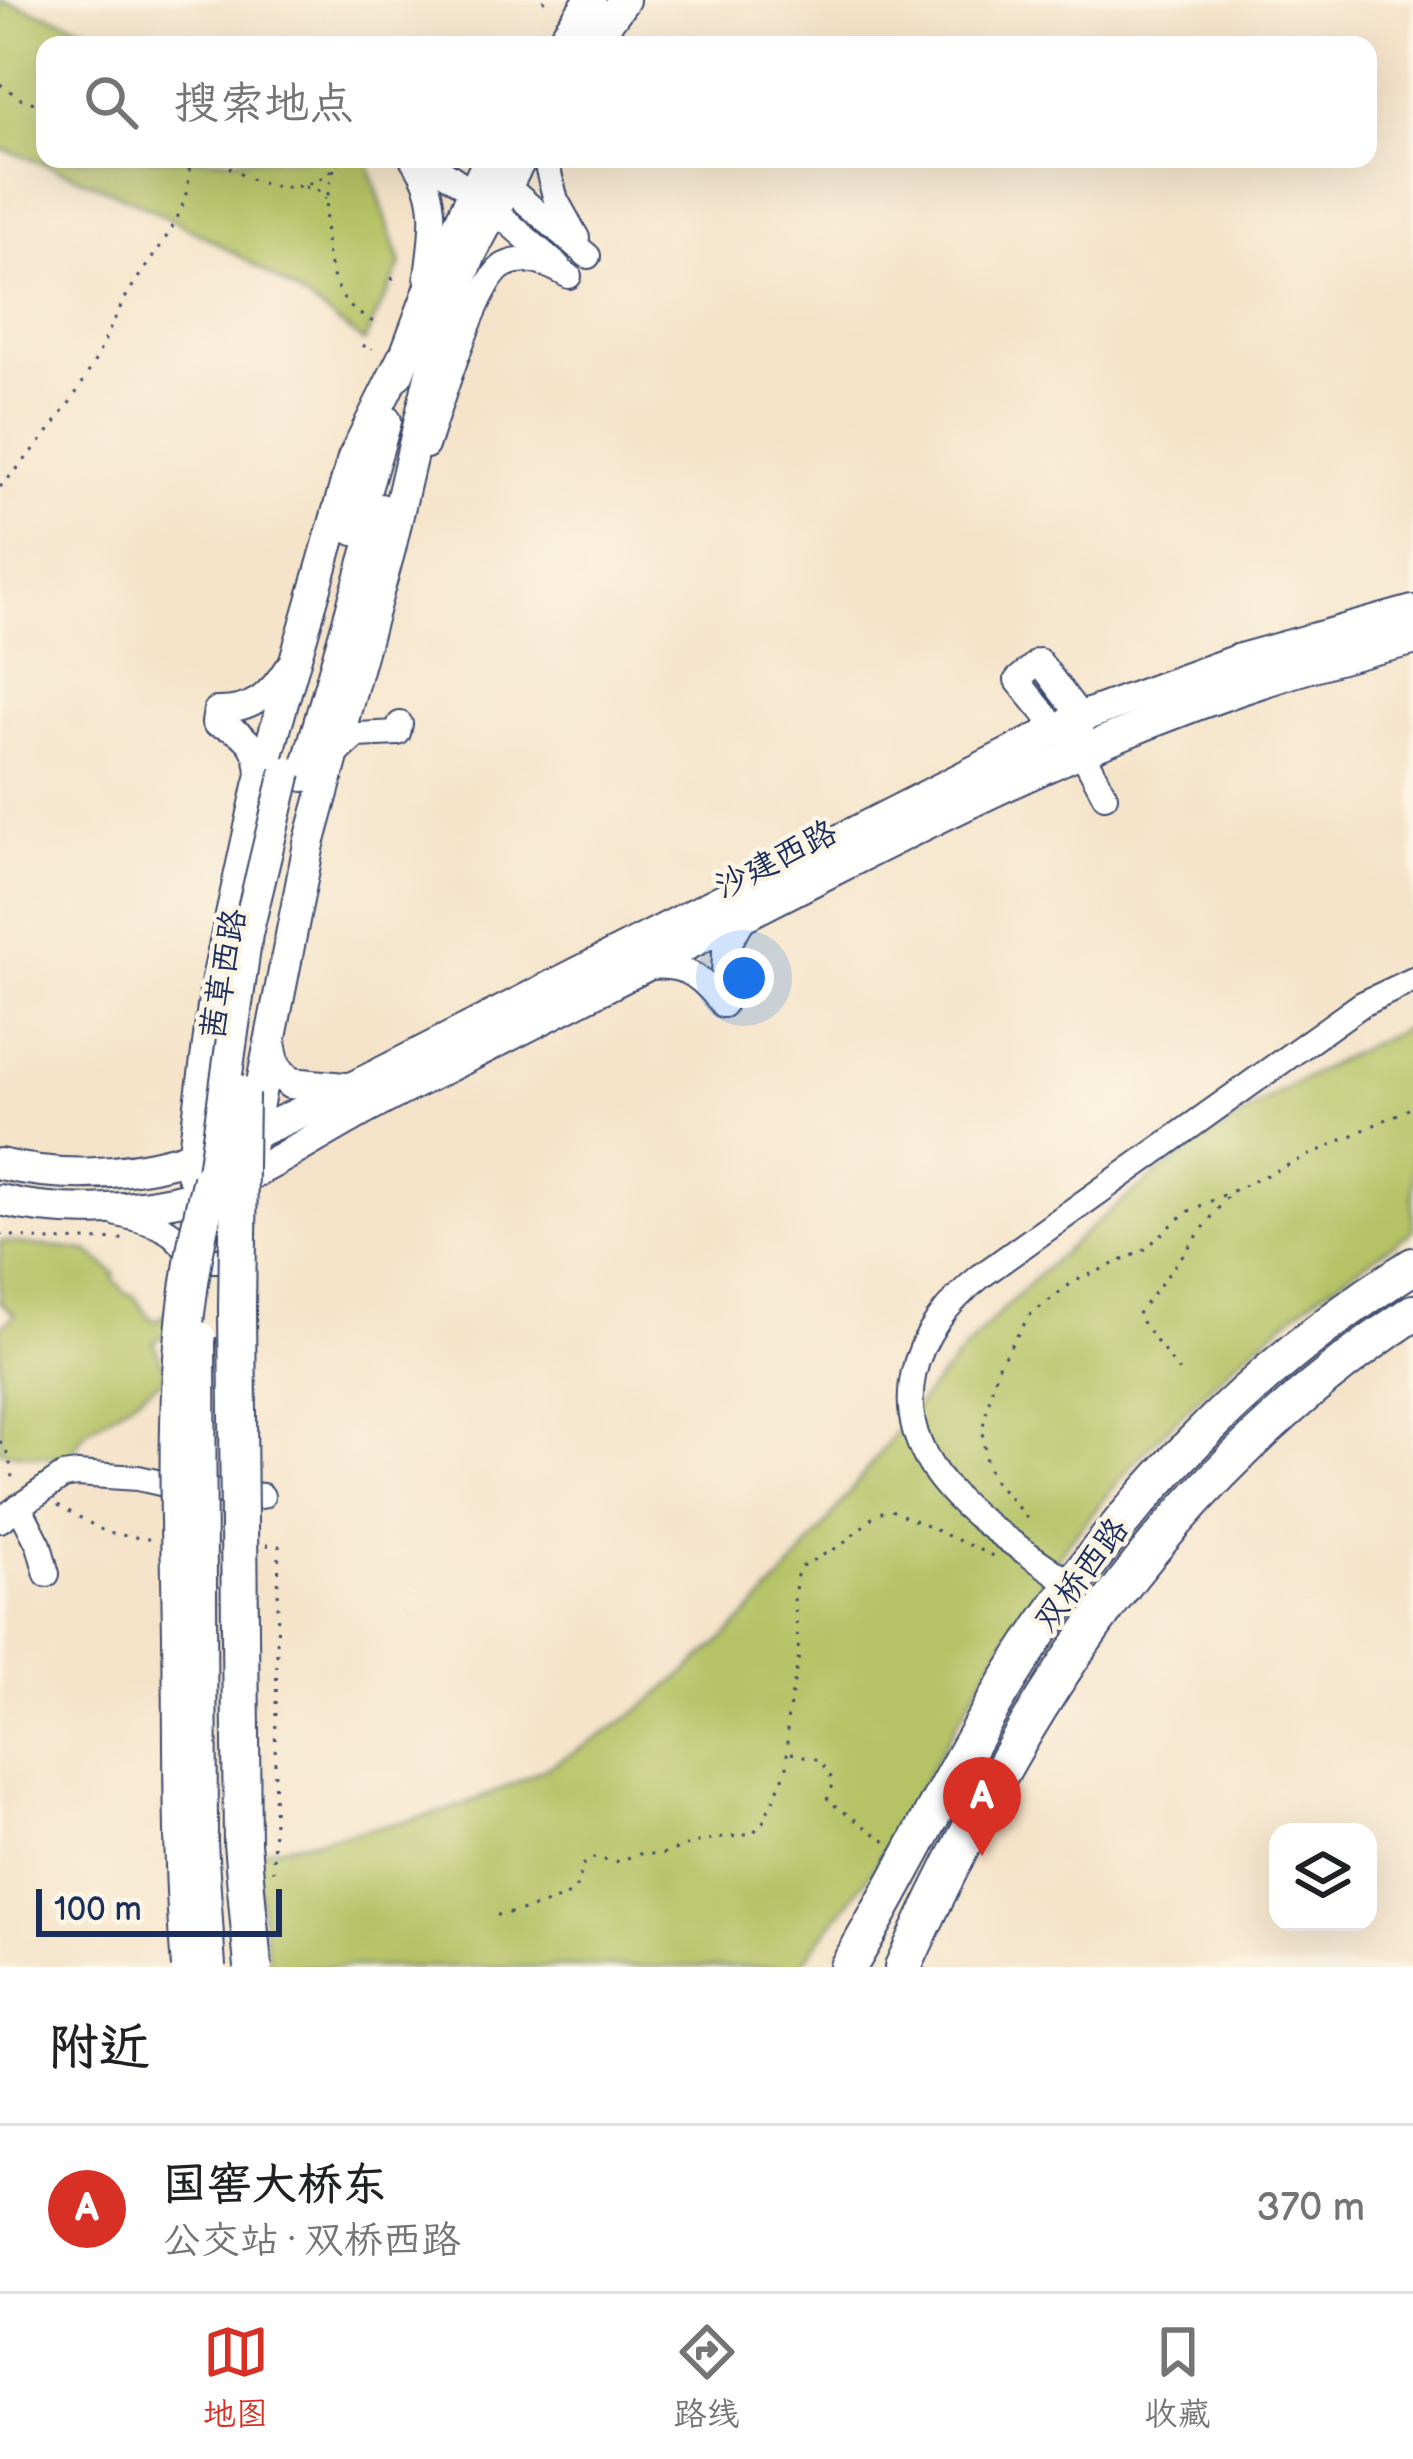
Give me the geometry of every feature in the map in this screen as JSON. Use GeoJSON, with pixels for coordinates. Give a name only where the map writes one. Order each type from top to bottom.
{"type":"FeatureCollection","features":[{"type":"Feature","properties":{"kind":"highway"},"geometry":{"type":"LineString","coordinates":[[240,1094],[242,1843],[253,1967]]}},
{"type":"Feature","properties":{"kind":"highway"},"geometry":{"type":"LineString","coordinates":[[190,1967],[181,1840],[179,1386],[190,1263],[207,1180]]}},
{"type":"Feature","properties":{"kind":"highway","name":"双桥西路"},"geometry":{"type":"LineString","coordinates":[[848,1967],[994,1705],[1072,1585],[1150,1488],[1238,1399],[1322,1328],[1413,1266]]}},
{"type":"Feature","properties":{"kind":"highway","name":"双桥西路"},"geometry":{"type":"LineString","coordinates":[[936,1893],[1050,1687],[1157,1539],[1268,1425],[1413,1312]]}},
{"type":"Feature","properties":{"kind":"highway"},"geometry":{"type":"LineString","coordinates":[[888,1967],[936,1893]]}},
{"type":"Feature","properties":{"kind":"highway"},"geometry":{"type":"LineString","coordinates":[[903,1967],[936,1893]]}},
{"type":"Feature","properties":{"kind":"main road"},"geometry":{"type":"LineString","coordinates":[[565,36],[590,0]]}},
{"type":"Feature","properties":{"kind":"main road"},"geometry":{"type":"LineString","coordinates":[[598,36],[624,0]]}},
{"type":"Feature","properties":{"kind":"main road","name":"茜草西路"},"geometry":{"type":"LineString","coordinates":[[211,1842],[199,1386],[207,1180],[247,934],[404,429],[434,312],[491,175]]}},
{"type":"Feature","properties":{"kind":"main road"},"geometry":{"type":"LineString","coordinates":[[207,1180],[216,984],[295,774],[354,678],[390,549],[434,312]]}},
{"type":"Feature","properties":{"kind":"main road","name":"茜草西路"},"geometry":{"type":"LineString","coordinates":[[211,1842],[217,1387],[223,1255],[240,1094],[295,774],[402,359],[434,312]]}},
{"type":"Feature","properties":{"kind":"main road"},"geometry":{"type":"LineString","coordinates":[[0,1201],[64,1210],[98,1209],[207,1180],[254,1135],[277,993],[295,774],[296,652],[353,458],[402,359]]}},
{"type":"Feature","properties":{"kind":"main road","name":"沙建西路"},"geometry":{"type":"LineString","coordinates":[[207,1180],[254,1135],[1073,732],[1255,654],[1413,610]]}},
{"type":"Feature","properties":{"kind":"main road","name":"沙建西路"},"geometry":{"type":"LineString","coordinates":[[207,1180],[361,1112],[746,915],[1073,732],[1413,640]]}},
{"type":"Feature","properties":{"kind":"main road"},"geometry":{"type":"LineString","coordinates":[[216,984],[277,993]]}},
{"type":"Feature","properties":{"kind":"main road"},"geometry":{"type":"LineString","coordinates":[[269,1037],[275,1067],[290,1083],[351,1088]]}},
{"type":"Feature","properties":{"kind":"main road"},"geometry":{"type":"LineString","coordinates":[[0,1164],[28,1171],[207,1180]]}},
{"type":"Feature","properties":{"kind":"main road"},"geometry":{"type":"LineString","coordinates":[[210,1967],[211,1842]]}},
{"type":"Feature","properties":{"kind":"main road"},"geometry":{"type":"LineString","coordinates":[[211,1842],[227,1967]]}},
{"type":"Feature","properties":{"kind":"street"},"geometry":{"type":"LineString","coordinates":[[418,168],[433,206],[434,312]]}},
{"type":"Feature","properties":{"kind":"street"},"geometry":{"type":"LineString","coordinates":[[462,168],[491,175],[588,256]]}},
{"type":"Feature","properties":{"kind":"street"},"geometry":{"type":"LineString","coordinates":[[547,168],[556,200],[588,256]]}},
{"type":"Feature","properties":{"kind":"street"},"geometry":{"type":"LineString","coordinates":[[491,175],[568,276]]}},
{"type":"Feature","properties":{"kind":"street"},"geometry":{"type":"LineString","coordinates":[[568,276],[588,256]]}},
{"type":"Feature","properties":{"kind":"street"},"geometry":{"type":"LineString","coordinates":[[390,549],[488,283],[506,264],[519,261],[550,265],[568,276]]}},
{"type":"Feature","properties":{"kind":"street"},"geometry":{"type":"LineString","coordinates":[[296,652],[262,700],[241,709],[216,710],[214,723],[236,730],[253,746],[259,765],[295,774],[357,735],[398,733],[400,724],[378,719],[360,706],[354,678]]}},
{"type":"Feature","properties":{"kind":"street"},"geometry":{"type":"LineString","coordinates":[[1073,732],[1106,796]]}},
{"type":"Feature","properties":{"kind":"street"},"geometry":{"type":"LineString","coordinates":[[641,968],[663,966],[694,974],[723,1005],[725,950],[746,915]]}},
{"type":"Feature","properties":{"kind":"street"},"geometry":{"type":"LineString","coordinates":[[1072,1585],[950,1490],[932,1468],[913,1419],[914,1367],[922,1341],[938,1315],[981,1276],[1362,1004],[1413,980]]}},
{"type":"Feature","properties":{"kind":"street"},"geometry":{"type":"LineString","coordinates":[[183,1488],[192,1260],[207,1180]]}},
{"type":"Feature","properties":{"kind":"street"},"geometry":{"type":"LineString","coordinates":[[207,1180],[230,1260],[220,1491]]}},
{"type":"Feature","properties":{"kind":"street"},"geometry":{"type":"LineString","coordinates":[[98,1209],[164,1227],[184,1243],[192,1260]]}},
{"type":"Feature","properties":{"kind":"street"},"geometry":{"type":"LineString","coordinates":[[192,1260],[230,1260]]}},
{"type":"Feature","properties":{"kind":"street"},"geometry":{"type":"LineString","coordinates":[[47,1574],[39,1545],[8,1514],[63,1476],[138,1478],[262,1496]]}},
{"type":"Feature","properties":{"kind":"path"},"geometry":{"type":"LineString","coordinates":[[543,0],[550,4]]}},
{"type":"Feature","properties":{"kind":"path"},"geometry":{"type":"LineString","coordinates":[[0,84],[36,103]]}},
{"type":"Feature","properties":{"kind":"path"},"geometry":{"type":"LineString","coordinates":[[0,487],[24,462],[89,371],[130,291],[172,232],[187,195],[188,168]]}},
{"type":"Feature","properties":{"kind":"path"},"geometry":{"type":"LineString","coordinates":[[230,168],[259,184],[314,188],[324,195],[328,257],[337,284],[347,303],[373,322]]}},
{"type":"Feature","properties":{"kind":"path"},"geometry":{"type":"LineString","coordinates":[[297,186],[334,169]]}},
{"type":"Feature","properties":{"kind":"path"},"geometry":{"type":"LineString","coordinates":[[327,215],[334,169]]}},
{"type":"Feature","properties":{"kind":"path"},"geometry":{"type":"LineString","coordinates":[[391,278],[399,280],[397,284]]}},
{"type":"Feature","properties":{"kind":"path"},"geometry":{"type":"LineString","coordinates":[[363,345],[372,348]]}},
{"type":"Feature","properties":{"kind":"path"},"geometry":{"type":"LineString","coordinates":[[1027,1518],[994,1480],[982,1446],[988,1392],[1017,1332],[1057,1292],[1120,1264],[1156,1241],[1185,1213],[1413,1106]]}},
{"type":"Feature","properties":{"kind":"path"},"geometry":{"type":"LineString","coordinates":[[1179,1372],[1137,1315],[1228,1196]]}},
{"type":"Feature","properties":{"kind":"path"},"geometry":{"type":"LineString","coordinates":[[0,1234],[50,1241],[126,1239]]}},
{"type":"Feature","properties":{"kind":"path"},"geometry":{"type":"LineString","coordinates":[[0,1441],[13,1474],[8,1514]]}},
{"type":"Feature","properties":{"kind":"path"},"geometry":{"type":"LineString","coordinates":[[496,1915],[511,1915],[567,1896],[576,1889],[585,1862],[593,1858],[615,1862],[680,1850],[701,1840],[752,1834],[764,1822],[782,1787],[787,1753],[787,1721],[796,1677],[796,1575],[811,1560],[842,1545],[882,1511],[895,1510],[1005,1561],[1024,1550]]}},
{"type":"Feature","properties":{"kind":"path"},"geometry":{"type":"LineString","coordinates":[[787,1753],[820,1760],[834,1782],[827,1800],[910,1858]]}},
{"type":"Feature","properties":{"kind":"green space"},"geometry":{"type":"Polygon","coordinates":[[[0,0],[114,36],[36,36],[36,162],[0,148],[0,0]]]}},
{"type":"Feature","properties":{"kind":"green space"},"geometry":{"type":"Polygon","coordinates":[[[52,168],[370,168],[401,265],[364,342],[235,253],[52,168]]]}},
{"type":"Feature","properties":{"kind":"green space"},"geometry":{"type":"Polygon","coordinates":[[[1413,1025],[1413,1231],[1316,1296],[1233,1364],[1138,1458],[1065,1547],[1011,1629],[873,1870],[799,1967],[269,1967],[254,1852],[454,1808],[528,1777],[619,1724],[685,1673],[770,1592],[938,1380],[988,1325],[1097,1222],[1216,1132],[1345,1057],[1413,1025]]]}},
{"type":"Feature","properties":{"kind":"green space"},"geometry":{"type":"Polygon","coordinates":[[[0,1241],[87,1251],[115,1274],[113,1278],[151,1319],[158,1320],[167,1311],[167,1332],[154,1342],[167,1377],[86,1431],[67,1459],[0,1451],[0,1328],[15,1314],[0,1302],[0,1241]]]}},
{"type":"Feature","properties":{"kind":"place","name":"国窖大桥东"},"geometry":{"type":"Point","coordinates":[982,1856]}}]}
